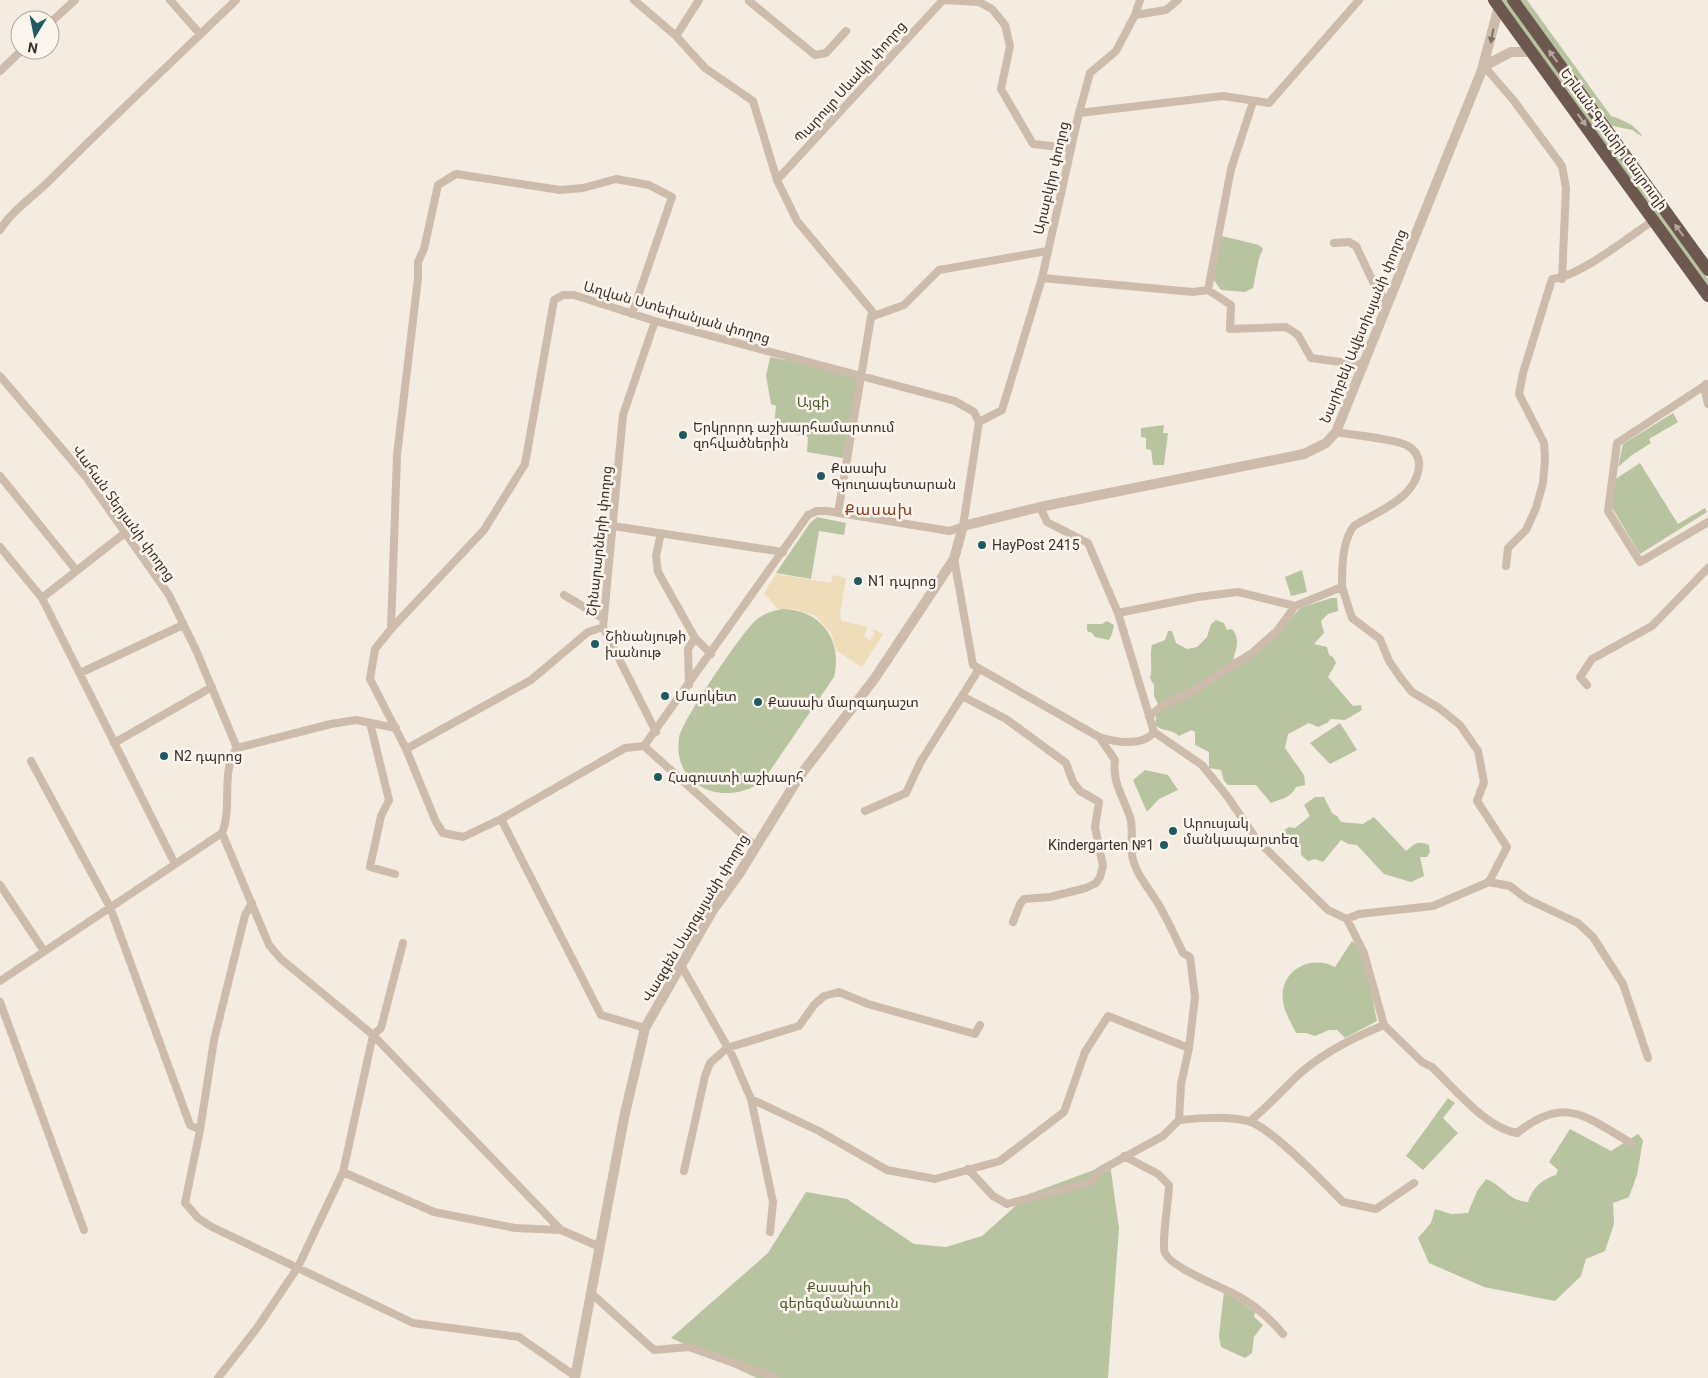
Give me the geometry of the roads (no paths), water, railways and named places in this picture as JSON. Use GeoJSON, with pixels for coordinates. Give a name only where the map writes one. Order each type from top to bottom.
{"type":"FeatureCollection","features":[{"type":"Feature","properties":{"kind":"highway","name":"Երևան-Գյումրի մայրուղի"},"geometry":{"type":"LineString","coordinates":[[1514,0],[1708,270]]}},
{"type":"Feature","properties":{"kind":"highway","name":"Երևան-Գյումրի մայրուղի"},"geometry":{"type":"LineString","coordinates":[[1497,3],[1708,296]]}},
{"type":"Feature","properties":{"kind":"street"},"geometry":{"type":"LineString","coordinates":[[60,13],[74,0]]}},
{"type":"Feature","properties":{"kind":"street"},"geometry":{"type":"LineString","coordinates":[[170,0],[200,34]]}},
{"type":"Feature","properties":{"kind":"street"},"geometry":{"type":"LineString","coordinates":[[0,230],[18,208],[42,189],[116,113],[236,0]]}},
{"type":"Feature","properties":{"kind":"street"},"geometry":{"type":"LineString","coordinates":[[634,0],[676,36],[705,68],[753,101],[777,180],[797,221],[872,311],[838,513]]}},
{"type":"Feature","properties":{"kind":"street"},"geometry":{"type":"LineString","coordinates":[[676,36],[699,0]]}},
{"type":"Feature","properties":{"kind":"street"},"geometry":{"type":"LineString","coordinates":[[749,0],[815,55],[826,54],[846,31]]}},
{"type":"Feature","properties":{"kind":"street"},"geometry":{"type":"LineString","coordinates":[[943,0],[979,2],[992,9],[1005,25],[1010,46],[1001,89],[1033,144],[1070,148]]}},
{"type":"Feature","properties":{"kind":"street","name":"Պարույր Սևակի փողոց"},"geometry":{"type":"LineString","coordinates":[[777,180],[943,0]]}},
{"type":"Feature","properties":{"kind":"street"},"geometry":{"type":"LineString","coordinates":[[1079,113],[1090,73],[1116,51],[1136,15],[1140,0]]}},
{"type":"Feature","properties":{"kind":"street"},"geometry":{"type":"LineString","coordinates":[[1136,15],[1166,10],[1178,0]]}},
{"type":"Feature","properties":{"kind":"street","name":"Արաբկիր փողոց"},"geometry":{"type":"LineString","coordinates":[[979,422],[1002,410],[1042,278],[1079,113],[1223,96],[1269,103],[1359,0]]}},
{"type":"Feature","properties":{"kind":"street","name":"Նարիբեկ Ավետիսյանի փողոց"},"geometry":{"type":"LineString","coordinates":[[963,526],[1040,507],[1304,454],[1326,443],[1336,432],[1484,66],[1497,3]]}},
{"type":"Feature","properties":{"kind":"street"},"geometry":{"type":"LineString","coordinates":[[1532,52],[1511,52],[1484,66],[1526,117],[1562,166],[1566,188],[1562,279]]}},
{"type":"Feature","properties":{"kind":"street"},"geometry":{"type":"LineString","coordinates":[[0,71],[12,60]]}},
{"type":"Feature","properties":{"kind":"street"},"geometry":{"type":"LineString","coordinates":[[1208,290],[1231,169],[1253,102]]}},
{"type":"Feature","properties":{"kind":"street"},"geometry":{"type":"LineString","coordinates":[[391,629],[397,455],[418,278],[418,262],[424,249],[438,185],[456,174],[560,190],[583,188],[616,179],[649,185],[672,197],[632,314]]}},
{"type":"Feature","properties":{"kind":"street"},"geometry":{"type":"LineString","coordinates":[[1506,566],[1508,548],[1526,530],[1536,508],[1543,483],[1544,443],[1519,394],[1523,373],[1552,279],[1562,279],[1654,220]]}},
{"type":"Feature","properties":{"kind":"street"},"geometry":{"type":"LineString","coordinates":[[1334,243],[1349,242],[1356,246],[1376,286],[1388,304]]}},
{"type":"Feature","properties":{"kind":"street"},"geometry":{"type":"LineString","coordinates":[[871,316],[904,305],[939,270],[1047,251]]}},
{"type":"Feature","properties":{"kind":"street"},"geometry":{"type":"LineString","coordinates":[[1042,278],[1194,292],[1208,290],[1230,305],[1230,329],[1286,327],[1298,335],[1311,358],[1363,365]]}},
{"type":"Feature","properties":{"kind":"street","name":"Աղվան Ստեփանյան փողոց"},"geometry":{"type":"LineString","coordinates":[[501,819],[463,837],[443,834],[436,822],[406,749],[370,679],[376,649],[391,629],[484,530],[524,464],[554,300],[563,295],[574,295],[655,321],[955,401],[974,412],[979,422]]}},
{"type":"Feature","properties":{"kind":"street","name":"Շինարարների փողոց"},"geometry":{"type":"LineString","coordinates":[[406,749],[531,680],[588,632],[603,627],[623,414],[655,321]]}},
{"type":"Feature","properties":{"kind":"street","name":"Վահան Տերյանի փողոց"},"geometry":{"type":"LineString","coordinates":[[0,376],[86,477],[169,595],[238,748]]}},
{"type":"Feature","properties":{"kind":"street"},"geometry":{"type":"LineString","coordinates":[[1708,404],[1706,385],[1617,443],[1608,511],[1640,562],[1708,522]]}},
{"type":"Feature","properties":{"kind":"street"},"geometry":{"type":"LineString","coordinates":[[645,1028],[601,1015],[501,819],[625,748],[644,746],[656,732],[784,552],[808,515],[817,511],[838,513],[950,531],[963,526],[979,422]]}},
{"type":"Feature","properties":{"kind":"street"},"geometry":{"type":"LineString","coordinates":[[1336,432],[1407,445],[1417,453],[1420,460],[1418,474],[1404,495],[1349,531],[1344,558],[1342,587],[1352,618],[1380,639],[1389,661],[1412,692],[1439,708],[1460,725],[1478,751],[1484,782],[1477,801],[1507,847],[1489,882]]}},
{"type":"Feature","properties":{"kind":"street"},"geometry":{"type":"LineString","coordinates":[[0,476],[76,570]]}},
{"type":"Feature","properties":{"kind":"street"},"geometry":{"type":"LineString","coordinates":[[1040,507],[1047,522],[1088,543],[1118,613],[1154,732],[1202,765],[1227,796],[1257,840],[1328,910],[1347,919],[1364,953],[1384,1025],[1422,1062],[1432,1067],[1491,1123],[1504,1131],[1517,1133],[1549,1113],[1574,1112],[1631,1143]]}},
{"type":"Feature","properties":{"kind":"street"},"geometry":{"type":"LineString","coordinates":[[613,526],[784,552]]}},
{"type":"Feature","properties":{"kind":"street","name":"Վազգեն Սարգսյանի փողոց"},"geometry":{"type":"LineString","coordinates":[[575,1377],[624,1118],[645,1028],[666,989],[682,967],[713,910],[799,777],[874,678],[954,558],[963,526]]}},
{"type":"Feature","properties":{"kind":"street"},"geometry":{"type":"LineString","coordinates":[[42,598],[126,532]]}},
{"type":"Feature","properties":{"kind":"street"},"geometry":{"type":"LineString","coordinates":[[661,533],[656,556],[658,572],[695,638],[711,654]]}},
{"type":"Feature","properties":{"kind":"street"},"geometry":{"type":"LineString","coordinates":[[0,547],[42,598],[175,864]]}},
{"type":"Feature","properties":{"kind":"street"},"geometry":{"type":"LineString","coordinates":[[954,558],[973,665],[1099,737],[1109,740],[1136,741],[1145,739],[1154,732]]}},
{"type":"Feature","properties":{"kind":"street"},"geometry":{"type":"LineString","coordinates":[[1587,685],[1580,677],[1592,659],[1652,626],[1708,568]]}},
{"type":"Feature","properties":{"kind":"street"},"geometry":{"type":"LineString","coordinates":[[1149,717],[1163,705],[1189,692],[1252,653],[1277,631],[1295,606],[1342,587]]}},
{"type":"Feature","properties":{"kind":"street"},"geometry":{"type":"LineString","coordinates":[[1118,613],[1198,596],[1238,592],[1295,606]]}},
{"type":"Feature","properties":{"kind":"street"},"geometry":{"type":"LineString","coordinates":[[564,595],[604,619]]}},
{"type":"Feature","properties":{"kind":"street"},"geometry":{"type":"LineString","coordinates":[[80,673],[183,625]]}},
{"type":"Feature","properties":{"kind":"street"},"geometry":{"type":"LineString","coordinates":[[603,627],[656,732]]}},
{"type":"Feature","properties":{"kind":"street"},"geometry":{"type":"LineString","coordinates":[[689,685],[688,649],[695,638]]}},
{"type":"Feature","properties":{"kind":"street"},"geometry":{"type":"LineString","coordinates":[[865,811],[906,793],[920,763],[979,669]]}},
{"type":"Feature","properties":{"kind":"street"},"geometry":{"type":"LineString","coordinates":[[114,743],[212,687]]}},
{"type":"Feature","properties":{"kind":"street"},"geometry":{"type":"LineString","coordinates":[[962,696],[1006,720],[1066,763],[1080,791],[1099,802],[1095,827],[1103,866],[1096,883],[1086,888],[1050,897],[1024,900],[1020,904],[1013,922]]}},
{"type":"Feature","properties":{"kind":"street"},"geometry":{"type":"LineString","coordinates":[[396,728],[356,720],[330,724],[238,748],[231,756],[228,811],[222,833],[270,944],[281,959],[373,1035],[561,1230]]}},
{"type":"Feature","properties":{"kind":"street"},"geometry":{"type":"LineString","coordinates":[[370,723],[389,800],[381,816],[370,866],[395,874]]}},
{"type":"Feature","properties":{"kind":"street"},"geometry":{"type":"LineString","coordinates":[[1099,737],[1115,760],[1113,772],[1116,785],[1130,817],[1133,832],[1132,854],[1137,870],[1145,886],[1157,902],[1183,953],[1190,957],[1196,997],[1189,1048],[1181,1084],[1179,1120]]}},
{"type":"Feature","properties":{"kind":"street"},"geometry":{"type":"LineString","coordinates":[[644,746],[755,846]]}},
{"type":"Feature","properties":{"kind":"street"},"geometry":{"type":"LineString","coordinates":[[31,761],[110,907],[190,1125],[200,1130]]}},
{"type":"Feature","properties":{"kind":"street"},"geometry":{"type":"LineString","coordinates":[[0,981],[222,833]]}},
{"type":"Feature","properties":{"kind":"street"},"geometry":{"type":"LineString","coordinates":[[1347,919],[1359,914],[1433,906],[1489,882],[1510,886],[1527,899],[1578,924],[1593,937],[1622,984],[1648,1058]]}},
{"type":"Feature","properties":{"kind":"street"},"geometry":{"type":"LineString","coordinates":[[0,885],[44,951]]}},
{"type":"Feature","properties":{"kind":"street"},"geometry":{"type":"LineString","coordinates":[[252,903],[245,914],[214,1040],[200,1130],[185,1203],[198,1218],[212,1228],[413,1323],[518,1337],[575,1377]]}},
{"type":"Feature","properties":{"kind":"street"},"geometry":{"type":"LineString","coordinates":[[229,1378],[219,1376],[257,1328],[298,1267],[343,1172],[373,1035],[381,1028],[403,943]]}},
{"type":"Feature","properties":{"kind":"street"},"geometry":{"type":"LineString","coordinates":[[682,967],[728,1048],[751,1099],[773,1202],[770,1232]]}},
{"type":"Feature","properties":{"kind":"street"},"geometry":{"type":"LineString","coordinates":[[684,1171],[705,1076],[710,1063],[728,1048],[799,1026],[814,1005],[824,996],[839,992],[868,1004],[964,1032],[975,1034],[980,1025]]}},
{"type":"Feature","properties":{"kind":"street"},"geometry":{"type":"LineString","coordinates":[[0,1002],[84,1230]]}},
{"type":"Feature","properties":{"kind":"street"},"geometry":{"type":"LineString","coordinates":[[751,1099],[818,1131],[887,1170],[935,1179],[1000,1160],[1064,1112],[1086,1052],[1108,1016],[1189,1048]]}},
{"type":"Feature","properties":{"kind":"street"},"geometry":{"type":"LineString","coordinates":[[1250,1121],[1319,1059],[1349,1040],[1384,1025]]}},
{"type":"Feature","properties":{"kind":"street"},"geometry":{"type":"LineString","coordinates":[[968,1169],[993,1196],[1007,1204],[1091,1182],[1099,1171],[1163,1136],[1179,1120],[1216,1117],[1250,1121],[1275,1138],[1343,1202],[1376,1209],[1414,1183]]}},
{"type":"Feature","properties":{"kind":"street"},"geometry":{"type":"LineString","coordinates":[[1124,1156],[1158,1174],[1169,1185],[1169,1205],[1163,1245],[1166,1255],[1191,1274],[1219,1285],[1245,1300],[1272,1322],[1283,1334]]}},
{"type":"Feature","properties":{"kind":"street"},"geometry":{"type":"LineString","coordinates":[[343,1172],[434,1212],[515,1228],[561,1230],[600,1247]]}},
{"type":"Feature","properties":{"kind":"street"},"geometry":{"type":"LineString","coordinates":[[591,1293],[654,1350],[689,1348],[776,1378]]}},
{"type":"Feature","properties":{"kind":"place","name":"Երկրորդ աշխարհամարտում զոհվածներին"},"geometry":{"type":"Point","coordinates":[683,435]}},
{"type":"Feature","properties":{"kind":"place","name":"Քասախ Գյուղապետարան"},"geometry":{"type":"Point","coordinates":[821,476]}},
{"type":"Feature","properties":{"kind":"place","name":"HayPost 2415"},"geometry":{"type":"Point","coordinates":[982,545]}},
{"type":"Feature","properties":{"kind":"place","name":"N1 դպրոց"},"geometry":{"type":"Point","coordinates":[858,581]}},
{"type":"Feature","properties":{"kind":"place","name":"Շինանյութի խանութ"},"geometry":{"type":"Point","coordinates":[595,644]}},
{"type":"Feature","properties":{"kind":"place","name":"Մարկետ"},"geometry":{"type":"Point","coordinates":[665,696]}},
{"type":"Feature","properties":{"kind":"place","name":"Քասախ մարզադաշտ"},"geometry":{"type":"Point","coordinates":[758,702]}},
{"type":"Feature","properties":{"kind":"place","name":"N2 դպրոց"},"geometry":{"type":"Point","coordinates":[164,756]}},
{"type":"Feature","properties":{"kind":"place","name":"Հագուստի աշխարհ"},"geometry":{"type":"Point","coordinates":[658,777]}},
{"type":"Feature","properties":{"kind":"place","name":"Արուսյակ մանկապարտեզ"},"geometry":{"type":"Point","coordinates":[1173,831]}},
{"type":"Feature","properties":{"kind":"place","name":"Kindergarten №1"},"geometry":{"type":"Point","coordinates":[1164,845]}},
{"type":"Feature","properties":{"kind":"district","name":"Քասախ"},"geometry":{"type":"Point","coordinates":[879,509]}},
{"type":"Feature","properties":{"kind":"park label","name":"Այգի"},"geometry":{"type":"Point","coordinates":[813,402]}},
{"type":"Feature","properties":{"kind":"park label","name":"Քասախի գերեզմանատուն"},"geometry":{"type":"Point","coordinates":[839,1295]}}]}
